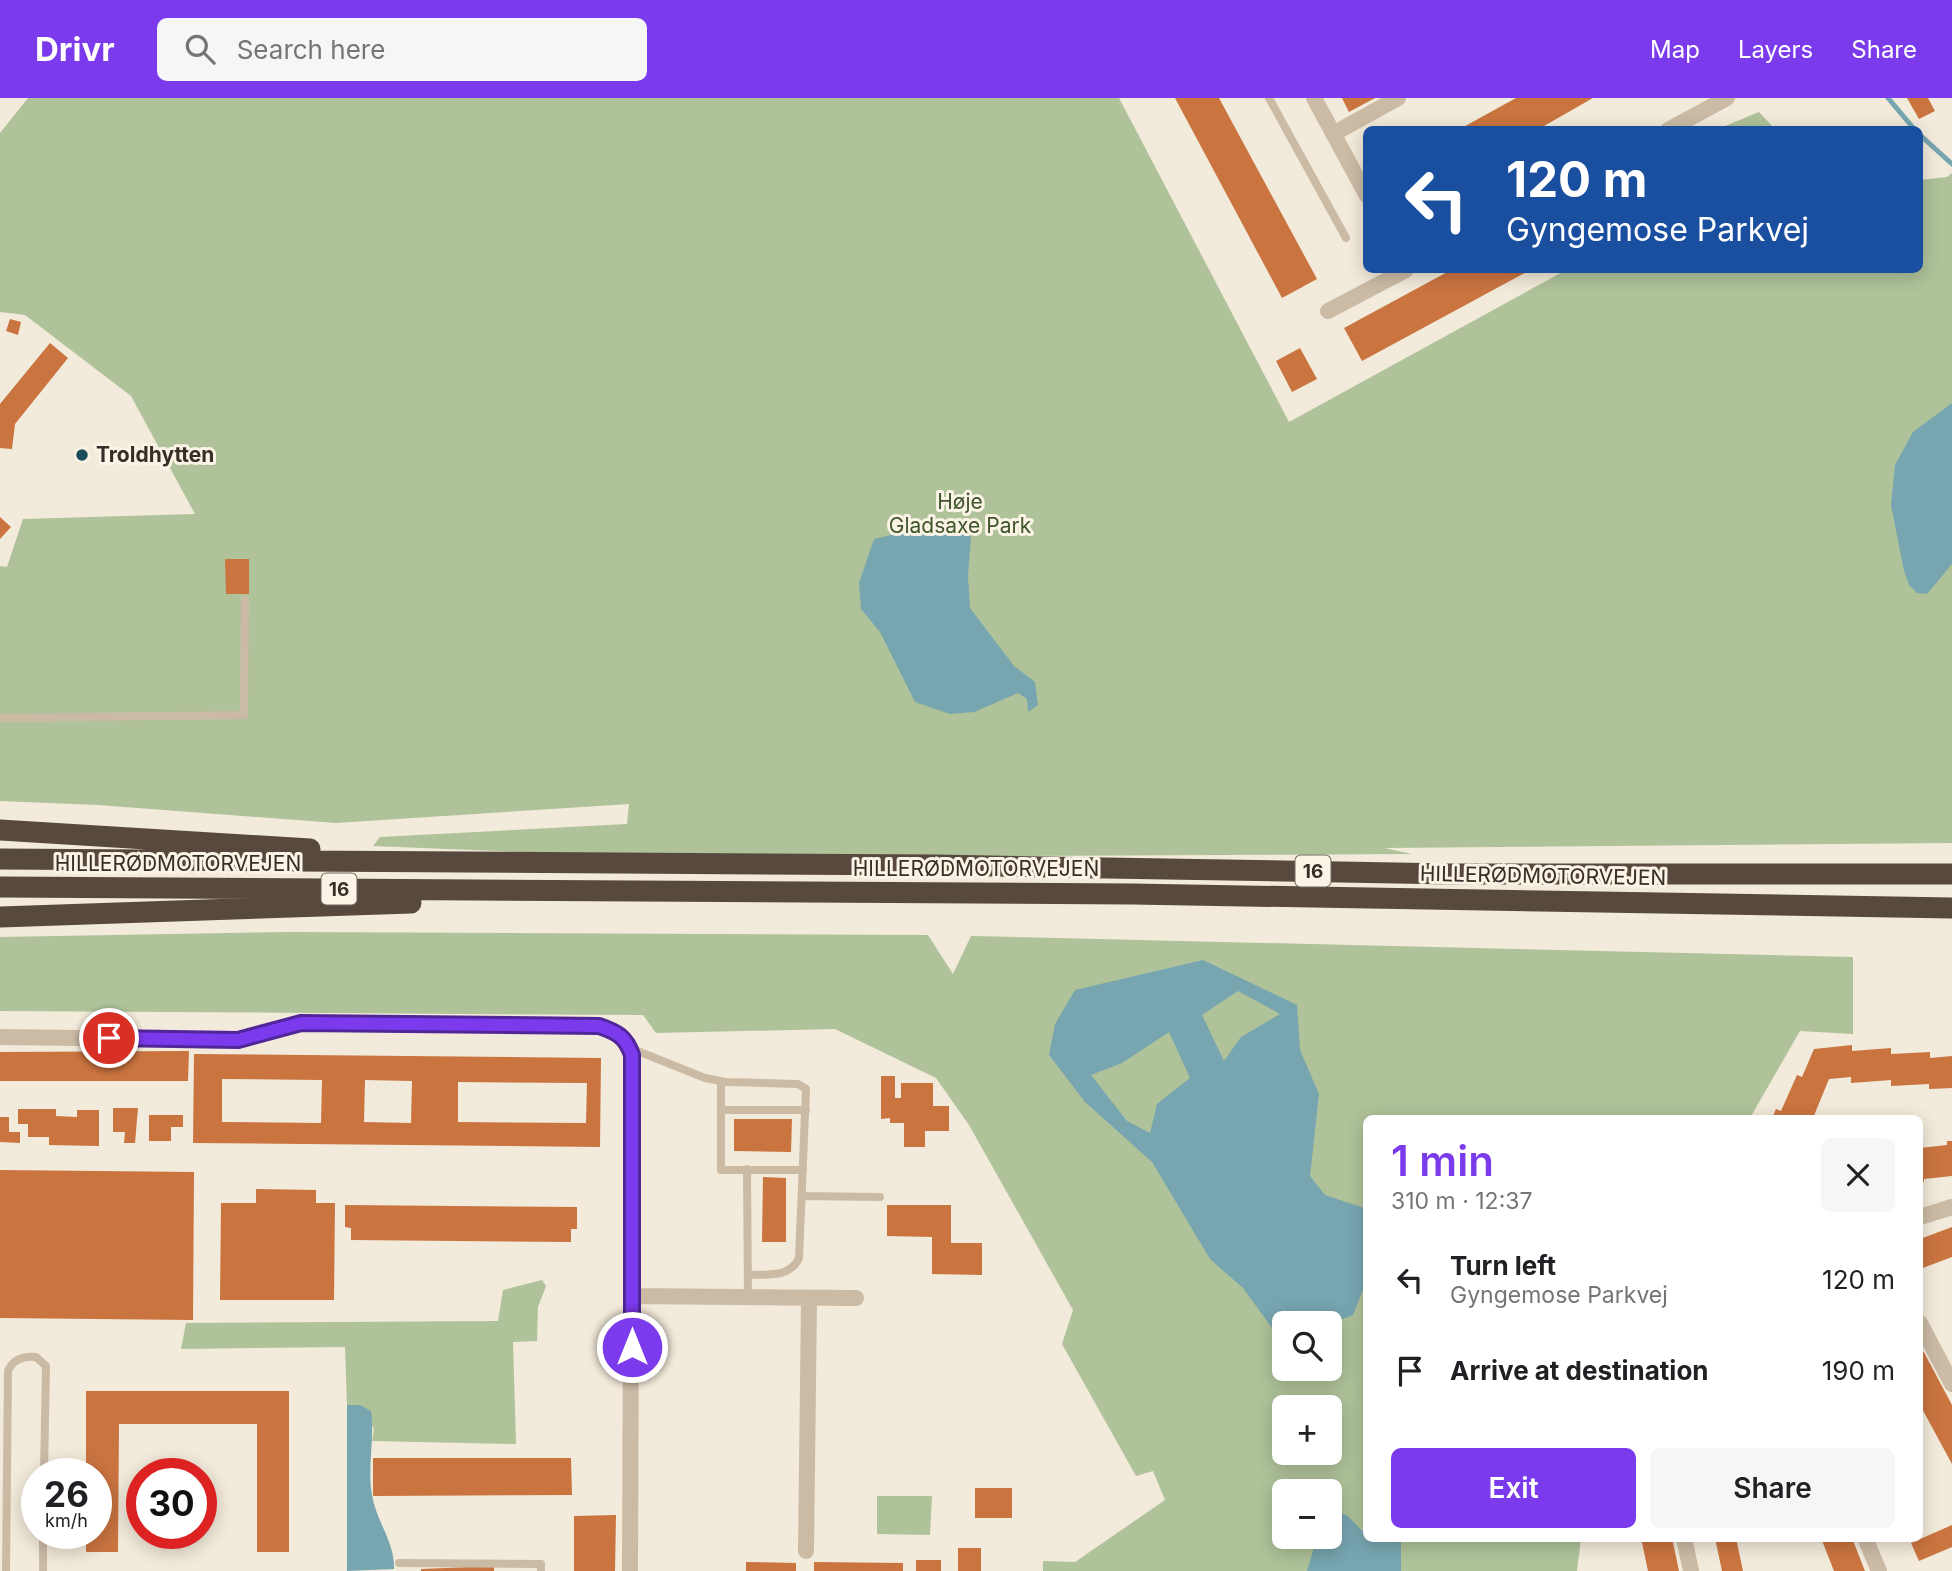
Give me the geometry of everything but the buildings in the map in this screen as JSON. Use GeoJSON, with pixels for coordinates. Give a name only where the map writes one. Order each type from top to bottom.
{"type":"FeatureCollection","features":[{"type":"Feature","properties":{"kind":"highway"},"geometry":{"type":"LineString","coordinates":[[0,830],[281,846],[455,862]]}},
{"type":"Feature","properties":{"kind":"highway","name":"HILLERØDMOTORVEJEN"},"geometry":{"type":"LineString","coordinates":[[0,859],[936,865],[1452,874],[1952,874]]}},
{"type":"Feature","properties":{"kind":"highway","name":"HILLERØDMOTORVEJEN"},"geometry":{"type":"LineString","coordinates":[[0,887],[1160,894],[1952,908]]}},
{"type":"Feature","properties":{"kind":"highway"},"geometry":{"type":"LineString","coordinates":[[0,917],[370,905],[678,891]]}},
{"type":"Feature","properties":{"kind":"street"},"geometry":{"type":"LineString","coordinates":[[1314,98],[1363,188]]}},
{"type":"Feature","properties":{"kind":"street"},"geometry":{"type":"LineString","coordinates":[[1333,134],[1398,98]]}},
{"type":"Feature","properties":{"kind":"street"},"geometry":{"type":"LineString","coordinates":[[1675,126],[1727,98]]}},
{"type":"Feature","properties":{"kind":"street"},"geometry":{"type":"LineString","coordinates":[[1328,311],[1400,273]]}},
{"type":"Feature","properties":{"kind":"street"},"geometry":{"type":"LineString","coordinates":[[0,1037],[238,1040],[301,1023],[599,1026],[616,1031],[628,1041],[632,1055],[630,1571]]}},
{"type":"Feature","properties":{"kind":"street"},"geometry":{"type":"LineString","coordinates":[[1923,1216],[1952,1207]]}},
{"type":"Feature","properties":{"kind":"street"},"geometry":{"type":"LineString","coordinates":[[632,1296],[856,1297]]}},
{"type":"Feature","properties":{"kind":"street"},"geometry":{"type":"LineString","coordinates":[[806,1551],[809,1298]]}},
{"type":"Feature","properties":{"kind":"street"},"geometry":{"type":"LineString","coordinates":[[1923,1329],[1952,1384]]}},
{"type":"Feature","properties":{"kind":"street"},"geometry":{"type":"LineString","coordinates":[[1685,1542],[1691,1571]]}},
{"type":"Feature","properties":{"kind":"street"},"geometry":{"type":"LineString","coordinates":[[1867,1542],[1879,1571]]}},
{"type":"Feature","properties":{"kind":"lane"},"geometry":{"type":"LineString","coordinates":[[1269,98],[1346,238]]}},
{"type":"Feature","properties":{"kind":"lane"},"geometry":{"type":"LineString","coordinates":[[0,718],[244,715],[245,600]]}},
{"type":"Feature","properties":{"kind":"lane"},"geometry":{"type":"LineString","coordinates":[[630,1048],[696,1075],[721,1082],[801,1085],[807,1093],[799,1258],[787,1273],[748,1275]]}},
{"type":"Feature","properties":{"kind":"lane"},"geometry":{"type":"LineString","coordinates":[[721,1082],[721,1170],[803,1170]]}},
{"type":"Feature","properties":{"kind":"lane"},"geometry":{"type":"LineString","coordinates":[[721,1110],[806,1110]]}},
{"type":"Feature","properties":{"kind":"lane"},"geometry":{"type":"LineString","coordinates":[[747,1169],[748,1297]]}},
{"type":"Feature","properties":{"kind":"lane"},"geometry":{"type":"LineString","coordinates":[[802,1196],[880,1197]]}},
{"type":"Feature","properties":{"kind":"lane"},"geometry":{"type":"LineString","coordinates":[[6,1571],[8,1371],[14,1361],[25,1357],[36,1357],[46,1366],[44,1458]]}},
{"type":"Feature","properties":{"kind":"lane"},"geometry":{"type":"LineString","coordinates":[[43,1549],[43,1571]]}},
{"type":"Feature","properties":{"kind":"lane"},"geometry":{"type":"LineString","coordinates":[[399,1563],[541,1564],[541,1571]]}},
{"type":"Feature","properties":{"kind":"green space","name":"Høje Gladsaxe Park"},"geometry":{"type":"Polygon","coordinates":[[[28,98],[1119,98],[1289,422],[1561,273],[1923,273],[1923,180],[1947,177],[1952,173],[1952,843],[1384,848],[1412,854],[801,857],[599,855],[373,846],[380,837],[627,824],[629,804],[336,823],[98,805],[0,801],[0,566],[7,567],[23,519],[195,514],[131,396],[25,315],[0,312],[0,133],[28,98]]]}},
{"type":"Feature","properties":{"kind":"green space"},"geometry":{"type":"Polygon","coordinates":[[[1759,112],[1772,126],[1725,126],[1759,112]]]}},
{"type":"Feature","properties":{"kind":"green space"},"geometry":{"type":"Polygon","coordinates":[[[290,932],[928,935],[953,974],[971,936],[1853,957],[1853,1034],[1800,1031],[1752,1115],[1363,1115],[1363,1542],[1581,1542],[1577,1571],[1043,1571],[1043,1561],[1075,1562],[1165,1500],[1153,1471],[1136,1476],[1062,1344],[1073,1310],[969,1125],[936,1078],[835,1029],[656,1033],[643,1015],[0,1011],[0,937],[290,932]]]}},
{"type":"Feature","properties":{"kind":"green space"},"geometry":{"type":"Polygon","coordinates":[[[542,1280],[546,1286],[538,1307],[537,1341],[513,1342],[516,1444],[372,1441],[374,1429],[360,1405],[347,1405],[345,1347],[181,1349],[186,1323],[498,1321],[503,1290],[542,1280]]]}},
{"type":"Feature","properties":{"kind":"green space"},"geometry":{"type":"Polygon","coordinates":[[[877,1496],[932,1496],[930,1535],[877,1534],[877,1496]]]}},
{"type":"Feature","properties":{"kind":"water"},"geometry":{"type":"Polygon","coordinates":[[[1952,403],[1952,564],[1927,594],[1917,593],[1909,585],[1904,571],[1891,505],[1895,465],[1913,432],[1952,403]]]}},
{"type":"Feature","properties":{"kind":"water"},"geometry":{"type":"Polygon","coordinates":[[[950,522],[971,536],[968,577],[970,608],[1014,666],[1035,682],[1038,705],[1028,712],[1027,699],[1018,693],[974,712],[950,714],[915,702],[880,632],[861,609],[859,583],[874,539],[950,522]]]}},
{"type":"Feature","properties":{"kind":"water"},"geometry":{"type":"Polygon","coordinates":[[[1203,960],[1297,1005],[1300,1050],[1319,1094],[1310,1176],[1325,1195],[1363,1208],[1363,1289],[1353,1315],[1342,1319],[1342,1311],[1272,1311],[1272,1328],[1243,1288],[1210,1259],[1152,1162],[1085,1102],[1049,1055],[1055,1024],[1075,990],[1203,960]],[[1238,991],[1202,1015],[1224,1061],[1241,1037],[1280,1014],[1238,991]],[[1169,1032],[1122,1063],[1091,1075],[1127,1121],[1150,1133],[1157,1104],[1190,1078],[1169,1032]]]}},
{"type":"Feature","properties":{"kind":"water"},"geometry":{"type":"Polygon","coordinates":[[[347,1405],[360,1405],[371,1411],[372,1495],[392,1550],[394,1569],[347,1571],[347,1405]]]}},
{"type":"Feature","properties":{"kind":"water"},"geometry":{"type":"Polygon","coordinates":[[[1342,1513],[1363,1530],[1363,1542],[1401,1542],[1401,1571],[1307,1571],[1313,1549],[1342,1549],[1342,1513]]]}},
{"type":"Feature","properties":{"kind":"waterway"},"geometry":{"type":"LineString","coordinates":[[1888,98],[1912,126]]}},
{"type":"Feature","properties":{"kind":"waterway"},"geometry":{"type":"LineString","coordinates":[[1923,138],[1952,164]]}},
{"type":"Feature","properties":{"kind":"place","name":"Troldhytten"},"geometry":{"type":"Point","coordinates":[82,455]}},
{"type":"Feature","properties":{"kind":"route"},"geometry":{"type":"LineString","coordinates":[[109,1038],[238,1040],[301,1023],[599,1026],[616,1031],[628,1041],[632,1055],[632,1347]]}}]}
